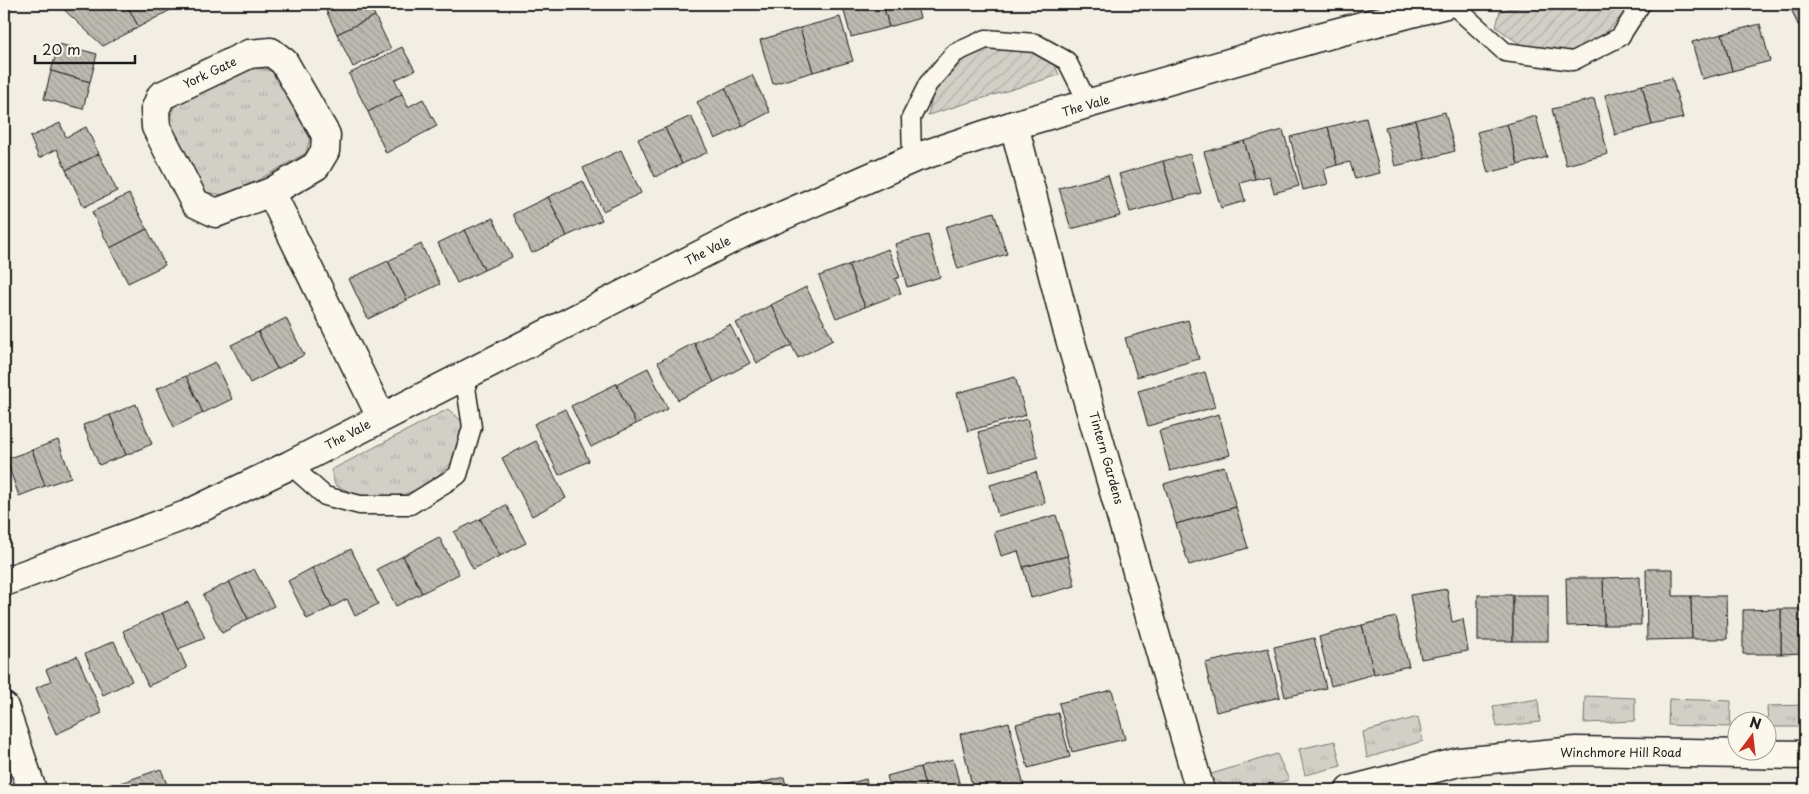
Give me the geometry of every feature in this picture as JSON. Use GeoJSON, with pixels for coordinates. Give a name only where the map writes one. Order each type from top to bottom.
{"type":"FeatureCollection","features":[{"type":"Feature","properties":{"kind":"street","name":"The Vale"},"geometry":{"type":"LineString","coordinates":[[4,582],[186,515],[290,465],[464,374],[741,234],[912,159],[1014,125],[1089,105],[1312,39],[1446,4]]}},
{"type":"Feature","properties":{"kind":"street","name":"York Gate"},"geometry":{"type":"LineString","coordinates":[[271,52],[284,62],[326,135],[325,151],[316,166],[270,192],[216,213],[195,203],[156,127],[155,110],[161,96],[249,54],[271,52]]}},
{"type":"Feature","properties":{"kind":"street","name":"Tintern Gardens"},"geometry":{"type":"LineString","coordinates":[[1014,125],[1066,325],[1200,790]]}},
{"type":"Feature","properties":{"kind":"street"},"geometry":{"type":"LineString","coordinates":[[270,192],[381,417]]}},
{"type":"Feature","properties":{"kind":"street"},"geometry":{"type":"LineString","coordinates":[[4,707],[32,790]]}},
{"type":"Feature","properties":{"kind":"street","name":"Winchmore Hill Road"},"geometry":{"type":"LineString","coordinates":[[1350,790],[1459,762],[1576,751],[1805,755]]}},
{"type":"Feature","properties":{"kind":"lane"},"geometry":{"type":"LineString","coordinates":[[1452,4],[1505,52],[1573,61],[1620,37],[1641,4]]}},
{"type":"Feature","properties":{"kind":"lane"},"geometry":{"type":"LineString","coordinates":[[912,159],[911,118],[928,84],[955,53],[986,39],[1035,43],[1067,61],[1089,105]]}},
{"type":"Feature","properties":{"kind":"lane"},"geometry":{"type":"LineString","coordinates":[[290,465],[325,496],[360,505],[410,505],[458,475],[472,427],[464,374]]}},
{"type":"Feature","properties":{"kind":"green space"},"geometry":{"type":"Polygon","coordinates":[[[1528,4],[1627,4],[1625,13],[1596,43],[1571,52],[1524,47],[1496,27],[1500,11],[1528,4]]]}},
{"type":"Feature","properties":{"kind":"green space"},"geometry":{"type":"Polygon","coordinates":[[[991,46],[1024,46],[1052,58],[1059,75],[928,115],[935,84],[958,54],[991,46]]]}},
{"type":"Feature","properties":{"kind":"green space"},"geometry":{"type":"Polygon","coordinates":[[[249,65],[278,73],[312,131],[306,153],[230,196],[204,192],[168,127],[175,102],[249,65]]]}},
{"type":"Feature","properties":{"kind":"green space"},"geometry":{"type":"Polygon","coordinates":[[[448,409],[464,423],[455,460],[425,487],[390,499],[358,496],[335,485],[331,470],[448,409]]]}},
{"type":"Feature","properties":{"kind":"green space"},"geometry":{"type":"Polygon","coordinates":[[[1585,696],[1635,698],[1635,721],[1584,723],[1585,696]]]}},
{"type":"Feature","properties":{"kind":"green space"},"geometry":{"type":"Polygon","coordinates":[[[1538,699],[1540,722],[1497,727],[1493,706],[1538,699]]]}},
{"type":"Feature","properties":{"kind":"green space"},"geometry":{"type":"Polygon","coordinates":[[[1669,699],[1731,701],[1731,712],[1726,712],[1726,727],[1668,725],[1669,699]]]}},
{"type":"Feature","properties":{"kind":"green space"},"geometry":{"type":"Polygon","coordinates":[[[1805,705],[1805,727],[1776,727],[1776,712],[1767,712],[1767,706],[1805,705]]]}},
{"type":"Feature","properties":{"kind":"green space"},"geometry":{"type":"Polygon","coordinates":[[[1418,717],[1423,741],[1367,758],[1363,732],[1418,717]]]}},
{"type":"Feature","properties":{"kind":"green space"},"geometry":{"type":"Polygon","coordinates":[[[1335,741],[1341,766],[1305,775],[1299,749],[1335,741]]]}},
{"type":"Feature","properties":{"kind":"green space"},"geometry":{"type":"Polygon","coordinates":[[[1277,754],[1289,780],[1257,786],[1235,787],[1216,781],[1208,775],[1277,754]]]}},
{"type":"Feature","properties":{"kind":"building"},"geometry":{"type":"Polygon","coordinates":[[[60,4],[126,4],[139,27],[103,46],[60,4]]]}},
{"type":"Feature","properties":{"kind":"building"},"geometry":{"type":"Polygon","coordinates":[[[126,4],[172,4],[174,8],[139,27],[126,4]]]}},
{"type":"Feature","properties":{"kind":"building"},"geometry":{"type":"Polygon","coordinates":[[[323,4],[369,4],[375,16],[337,34],[323,4]]]}},
{"type":"Feature","properties":{"kind":"building"},"geometry":{"type":"Polygon","coordinates":[[[842,4],[883,4],[889,27],[851,37],[842,4]]]}},
{"type":"Feature","properties":{"kind":"building"},"geometry":{"type":"Polygon","coordinates":[[[883,4],[916,4],[920,18],[889,27],[883,4]]]}},
{"type":"Feature","properties":{"kind":"building"},"geometry":{"type":"Polygon","coordinates":[[[1789,4],[1805,4],[1805,22],[1798,25],[1789,4]]]}},
{"type":"Feature","properties":{"kind":"building"},"geometry":{"type":"Polygon","coordinates":[[[375,16],[391,49],[353,67],[337,34],[375,16]]]}},
{"type":"Feature","properties":{"kind":"building"},"geometry":{"type":"Polygon","coordinates":[[[840,17],[853,61],[813,72],[800,28],[840,17]]]}},
{"type":"Feature","properties":{"kind":"building"},"geometry":{"type":"Polygon","coordinates":[[[1760,24],[1770,61],[1732,71],[1722,34],[1760,24]]]}},
{"type":"Feature","properties":{"kind":"building"},"geometry":{"type":"Polygon","coordinates":[[[800,28],[813,72],[773,84],[760,40],[800,28]]]}},
{"type":"Feature","properties":{"kind":"building"},"geometry":{"type":"Polygon","coordinates":[[[1722,34],[1732,71],[1702,79],[1692,42],[1722,34]]]}},
{"type":"Feature","properties":{"kind":"building"},"geometry":{"type":"Polygon","coordinates":[[[59,44],[97,54],[90,82],[51,71],[59,44]]]}},
{"type":"Feature","properties":{"kind":"building"},"geometry":{"type":"Polygon","coordinates":[[[402,47],[415,70],[395,80],[402,94],[368,112],[349,74],[402,47]]]}},
{"type":"Feature","properties":{"kind":"building"},"geometry":{"type":"Polygon","coordinates":[[[51,71],[90,82],[83,109],[44,99],[51,71]]]}},
{"type":"Feature","properties":{"kind":"building"},"geometry":{"type":"Polygon","coordinates":[[[752,75],[770,112],[743,126],[725,88],[752,75]]]}},
{"type":"Feature","properties":{"kind":"building"},"geometry":{"type":"Polygon","coordinates":[[[1672,78],[1683,118],[1652,125],[1642,85],[1672,78]]]}},
{"type":"Feature","properties":{"kind":"building"},"geometry":{"type":"Polygon","coordinates":[[[1642,85],[1652,125],[1615,135],[1605,95],[1642,85]]]}},
{"type":"Feature","properties":{"kind":"building"},"geometry":{"type":"Polygon","coordinates":[[[725,88],[743,126],[715,139],[697,102],[725,88]]]}},
{"type":"Feature","properties":{"kind":"building"},"geometry":{"type":"Polygon","coordinates":[[[402,94],[408,107],[423,99],[437,126],[386,153],[368,112],[402,94]]]}},
{"type":"Feature","properties":{"kind":"building"},"geometry":{"type":"Polygon","coordinates":[[[1594,99],[1608,154],[1566,165],[1552,109],[1594,99]]]}},
{"type":"Feature","properties":{"kind":"building"},"geometry":{"type":"Polygon","coordinates":[[[1445,112],[1455,151],[1425,159],[1415,120],[1445,112]]]}},
{"type":"Feature","properties":{"kind":"building"},"geometry":{"type":"Polygon","coordinates":[[[691,116],[708,152],[682,164],[665,128],[691,116]]]}},
{"type":"Feature","properties":{"kind":"building"},"geometry":{"type":"Polygon","coordinates":[[[1536,116],[1547,157],[1518,165],[1507,124],[1536,116]]]}},
{"type":"Feature","properties":{"kind":"building"},"geometry":{"type":"Polygon","coordinates":[[[1366,118],[1380,173],[1355,179],[1350,162],[1337,165],[1328,127],[1366,118]]]}},
{"type":"Feature","properties":{"kind":"building"},"geometry":{"type":"Polygon","coordinates":[[[1415,120],[1425,159],[1395,166],[1385,127],[1415,120]]]}},
{"type":"Feature","properties":{"kind":"building"},"geometry":{"type":"Polygon","coordinates":[[[60,123],[66,137],[86,127],[99,154],[66,170],[57,149],[39,158],[30,137],[60,123]]]}},
{"type":"Feature","properties":{"kind":"building"},"geometry":{"type":"Polygon","coordinates":[[[1507,124],[1518,165],[1488,173],[1477,132],[1507,124]]]}},
{"type":"Feature","properties":{"kind":"building"},"geometry":{"type":"Polygon","coordinates":[[[1328,127],[1337,165],[1324,169],[1328,184],[1303,190],[1290,137],[1328,127]]]}},
{"type":"Feature","properties":{"kind":"building"},"geometry":{"type":"Polygon","coordinates":[[[665,128],[682,164],[655,177],[638,139],[665,128]]]}},
{"type":"Feature","properties":{"kind":"building"},"geometry":{"type":"Polygon","coordinates":[[[1283,130],[1299,186],[1274,193],[1269,176],[1255,179],[1244,141],[1283,130]]]}},
{"type":"Feature","properties":{"kind":"building"},"geometry":{"type":"Polygon","coordinates":[[[1244,141],[1255,179],[1240,183],[1245,201],[1221,208],[1204,152],[1244,141]]]}},
{"type":"Feature","properties":{"kind":"building"},"geometry":{"type":"Polygon","coordinates":[[[621,150],[641,193],[603,211],[583,168],[621,150]]]}},
{"type":"Feature","properties":{"kind":"building"},"geometry":{"type":"Polygon","coordinates":[[[99,154],[117,191],[84,207],[66,170],[99,154]]]}},
{"type":"Feature","properties":{"kind":"building"},"geometry":{"type":"Polygon","coordinates":[[[1190,154],[1201,193],[1174,200],[1163,161],[1190,154]]]}},
{"type":"Feature","properties":{"kind":"building"},"geometry":{"type":"Polygon","coordinates":[[[1163,161],[1174,200],[1130,212],[1119,174],[1163,161]]]}},
{"type":"Feature","properties":{"kind":"building"},"geometry":{"type":"Polygon","coordinates":[[[1108,175],[1120,216],[1071,229],[1059,188],[1108,175]]]}},
{"type":"Feature","properties":{"kind":"building"},"geometry":{"type":"Polygon","coordinates":[[[583,181],[602,220],[567,236],[548,197],[583,181]]]}},
{"type":"Feature","properties":{"kind":"building"},"geometry":{"type":"Polygon","coordinates":[[[129,194],[147,229],[110,248],[92,212],[129,194]]]}},
{"type":"Feature","properties":{"kind":"building"},"geometry":{"type":"Polygon","coordinates":[[[548,197],[567,236],[532,253],[513,214],[548,197]]]}},
{"type":"Feature","properties":{"kind":"building"},"geometry":{"type":"Polygon","coordinates":[[[994,212],[1007,254],[958,269],[945,227],[994,212]]]}},
{"type":"Feature","properties":{"kind":"building"},"geometry":{"type":"Polygon","coordinates":[[[493,218],[512,257],[484,270],[465,230],[493,218]]]}},
{"type":"Feature","properties":{"kind":"building"},"geometry":{"type":"Polygon","coordinates":[[[147,229],[165,265],[128,283],[110,248],[147,229]]]}},
{"type":"Feature","properties":{"kind":"building"},"geometry":{"type":"Polygon","coordinates":[[[465,230],[484,270],[457,283],[438,243],[465,230]]]}},
{"type":"Feature","properties":{"kind":"building"},"geometry":{"type":"Polygon","coordinates":[[[928,235],[940,277],[907,287],[895,244],[928,235]]]}},
{"type":"Feature","properties":{"kind":"building"},"geometry":{"type":"Polygon","coordinates":[[[421,244],[440,284],[407,300],[388,261],[421,244]]]}},
{"type":"Feature","properties":{"kind":"building"},"geometry":{"type":"Polygon","coordinates":[[[888,249],[900,277],[895,279],[901,293],[865,307],[848,265],[888,249]]]}},
{"type":"Feature","properties":{"kind":"building"},"geometry":{"type":"Polygon","coordinates":[[[388,261],[407,300],[368,319],[349,279],[388,261]]]}},
{"type":"Feature","properties":{"kind":"building"},"geometry":{"type":"Polygon","coordinates":[[[848,265],[865,307],[836,318],[819,276],[848,265]]]}},
{"type":"Feature","properties":{"kind":"building"},"geometry":{"type":"Polygon","coordinates":[[[806,287],[833,340],[798,358],[771,305],[806,287]]]}},
{"type":"Feature","properties":{"kind":"building"},"geometry":{"type":"Polygon","coordinates":[[[771,305],[792,345],[757,363],[736,323],[771,305]]]}},
{"type":"Feature","properties":{"kind":"building"},"geometry":{"type":"Polygon","coordinates":[[[286,318],[304,355],[277,369],[258,332],[286,318]]]}},
{"type":"Feature","properties":{"kind":"building"},"geometry":{"type":"Polygon","coordinates":[[[1188,320],[1199,359],[1137,377],[1125,338],[1188,320]]]}},
{"type":"Feature","properties":{"kind":"building"},"geometry":{"type":"Polygon","coordinates":[[[730,325],[750,363],[714,382],[694,343],[730,325]]]}},
{"type":"Feature","properties":{"kind":"building"},"geometry":{"type":"Polygon","coordinates":[[[258,332],[277,369],[250,383],[231,345],[258,332]]]}},
{"type":"Feature","properties":{"kind":"building"},"geometry":{"type":"Polygon","coordinates":[[[694,343],[714,382],[678,400],[658,362],[694,343]]]}},
{"type":"Feature","properties":{"kind":"building"},"geometry":{"type":"Polygon","coordinates":[[[215,362],[232,399],[203,413],[186,376],[215,362]]]}},
{"type":"Feature","properties":{"kind":"building"},"geometry":{"type":"Polygon","coordinates":[[[648,368],[668,409],[636,424],[616,384],[648,368]]]}},
{"type":"Feature","properties":{"kind":"building"},"geometry":{"type":"Polygon","coordinates":[[[1205,372],[1215,407],[1148,426],[1138,391],[1205,372]]]}},
{"type":"Feature","properties":{"kind":"building"},"geometry":{"type":"Polygon","coordinates":[[[186,376],[203,413],[174,427],[156,389],[186,376]]]}},
{"type":"Feature","properties":{"kind":"building"},"geometry":{"type":"Polygon","coordinates":[[[1015,377],[1026,415],[968,431],[957,393],[1015,377]]]}},
{"type":"Feature","properties":{"kind":"building"},"geometry":{"type":"Polygon","coordinates":[[[616,384],[636,424],[591,447],[571,406],[616,384]]]}},
{"type":"Feature","properties":{"kind":"building"},"geometry":{"type":"Polygon","coordinates":[[[136,404],[152,444],[126,455],[110,415],[136,404]]]}},
{"type":"Feature","properties":{"kind":"building"},"geometry":{"type":"Polygon","coordinates":[[[565,409],[589,461],[559,475],[534,424],[565,409]]]}},
{"type":"Feature","properties":{"kind":"building"},"geometry":{"type":"Polygon","coordinates":[[[1219,414],[1230,455],[1170,471],[1159,431],[1219,414]]]}},
{"type":"Feature","properties":{"kind":"building"},"geometry":{"type":"Polygon","coordinates":[[[110,415],[126,455],[99,465],[83,425],[110,415]]]}},
{"type":"Feature","properties":{"kind":"building"},"geometry":{"type":"Polygon","coordinates":[[[1027,419],[1038,458],[990,471],[978,432],[1027,419]]]}},
{"type":"Feature","properties":{"kind":"building"},"geometry":{"type":"Polygon","coordinates":[[[58,440],[71,477],[45,486],[32,450],[58,440]]]}},
{"type":"Feature","properties":{"kind":"building"},"geometry":{"type":"Polygon","coordinates":[[[536,441],[566,498],[532,516],[502,458],[536,441]]]}},
{"type":"Feature","properties":{"kind":"building"},"geometry":{"type":"Polygon","coordinates":[[[32,450],[45,486],[19,496],[6,459],[32,450]]]}},
{"type":"Feature","properties":{"kind":"building"},"geometry":{"type":"Polygon","coordinates":[[[1224,466],[1236,507],[1176,524],[1164,484],[1224,466]]]}},
{"type":"Feature","properties":{"kind":"building"},"geometry":{"type":"Polygon","coordinates":[[[1036,472],[1045,503],[998,516],[990,485],[1036,472]]]}},
{"type":"Feature","properties":{"kind":"building"},"geometry":{"type":"Polygon","coordinates":[[[506,505],[526,543],[500,556],[480,519],[506,505]]]}},
{"type":"Feature","properties":{"kind":"building"},"geometry":{"type":"Polygon","coordinates":[[[1236,507],[1248,548],[1189,565],[1176,524],[1236,507]]]}},
{"type":"Feature","properties":{"kind":"building"},"geometry":{"type":"Polygon","coordinates":[[[1056,515],[1068,556],[1023,567],[1018,551],[1001,556],[994,532],[1056,515]]]}},
{"type":"Feature","properties":{"kind":"building"},"geometry":{"type":"Polygon","coordinates":[[[480,519],[500,556],[473,569],[454,532],[480,519]]]}},
{"type":"Feature","properties":{"kind":"building"},"geometry":{"type":"Polygon","coordinates":[[[439,537],[459,574],[422,593],[403,556],[439,537]]]}},
{"type":"Feature","properties":{"kind":"building"},"geometry":{"type":"Polygon","coordinates":[[[351,549],[378,604],[355,616],[347,599],[332,607],[312,568],[351,549]]]}},
{"type":"Feature","properties":{"kind":"building"},"geometry":{"type":"Polygon","coordinates":[[[403,556],[422,593],[396,606],[377,569],[403,556]]]}},
{"type":"Feature","properties":{"kind":"building"},"geometry":{"type":"Polygon","coordinates":[[[1068,556],[1075,586],[1031,598],[1023,567],[1068,556]]]}},
{"type":"Feature","properties":{"kind":"building"},"geometry":{"type":"Polygon","coordinates":[[[312,568],[332,607],[307,619],[288,581],[312,568]]]}},
{"type":"Feature","properties":{"kind":"building"},"geometry":{"type":"Polygon","coordinates":[[[254,569],[274,606],[248,619],[229,582],[254,569]]]}},
{"type":"Feature","properties":{"kind":"building"},"geometry":{"type":"Polygon","coordinates":[[[1646,569],[1673,569],[1673,596],[1691,596],[1692,639],[1647,640],[1646,569]]]}},
{"type":"Feature","properties":{"kind":"building"},"geometry":{"type":"Polygon","coordinates":[[[1640,577],[1641,625],[1604,625],[1603,578],[1640,577]]]}},
{"type":"Feature","properties":{"kind":"building"},"geometry":{"type":"Polygon","coordinates":[[[1566,578],[1603,578],[1604,625],[1567,626],[1566,578]]]}},
{"type":"Feature","properties":{"kind":"building"},"geometry":{"type":"Polygon","coordinates":[[[229,582],[248,619],[222,633],[203,595],[229,582]]]}},
{"type":"Feature","properties":{"kind":"building"},"geometry":{"type":"Polygon","coordinates":[[[1447,589],[1452,622],[1463,619],[1468,651],[1421,659],[1410,595],[1447,589]]]}},
{"type":"Feature","properties":{"kind":"building"},"geometry":{"type":"Polygon","coordinates":[[[1478,595],[1513,595],[1513,641],[1478,641],[1478,595]]]}},
{"type":"Feature","properties":{"kind":"building"},"geometry":{"type":"Polygon","coordinates":[[[1513,595],[1548,595],[1548,641],[1513,641],[1513,595]]]}},
{"type":"Feature","properties":{"kind":"building"},"geometry":{"type":"Polygon","coordinates":[[[1691,596],[1726,596],[1727,639],[1692,639],[1691,596]]]}},
{"type":"Feature","properties":{"kind":"building"},"geometry":{"type":"Polygon","coordinates":[[[188,602],[205,638],[178,649],[162,613],[188,602]]]}},
{"type":"Feature","properties":{"kind":"building"},"geometry":{"type":"Polygon","coordinates":[[[1781,609],[1805,609],[1805,653],[1781,654],[1781,609]]]}},
{"type":"Feature","properties":{"kind":"building"},"geometry":{"type":"Polygon","coordinates":[[[1781,609],[1781,654],[1743,654],[1743,610],[1781,609]]]}},
{"type":"Feature","properties":{"kind":"building"},"geometry":{"type":"Polygon","coordinates":[[[162,613],[187,668],[148,686],[123,631],[162,613]]]}},
{"type":"Feature","properties":{"kind":"building"},"geometry":{"type":"Polygon","coordinates":[[[1396,617],[1409,666],[1374,674],[1362,625],[1396,617]]]}},
{"type":"Feature","properties":{"kind":"building"},"geometry":{"type":"Polygon","coordinates":[[[1362,625],[1374,674],[1331,686],[1319,637],[1362,625]]]}},
{"type":"Feature","properties":{"kind":"building"},"geometry":{"type":"Polygon","coordinates":[[[1314,638],[1326,688],[1285,697],[1274,647],[1314,638]]]}},
{"type":"Feature","properties":{"kind":"building"},"geometry":{"type":"Polygon","coordinates":[[[114,641],[132,681],[103,695],[85,654],[114,641]]]}},
{"type":"Feature","properties":{"kind":"building"},"geometry":{"type":"Polygon","coordinates":[[[1268,648],[1280,697],[1216,712],[1205,663],[1268,648]]]}},
{"type":"Feature","properties":{"kind":"building"},"geometry":{"type":"Polygon","coordinates":[[[77,656],[102,713],[56,734],[36,688],[51,681],[46,670],[77,656]]]}},
{"type":"Feature","properties":{"kind":"building"},"geometry":{"type":"Polygon","coordinates":[[[1112,690],[1125,739],[1072,752],[1059,703],[1112,690]]]}},
{"type":"Feature","properties":{"kind":"building"},"geometry":{"type":"Polygon","coordinates":[[[1058,713],[1070,757],[1028,768],[1016,724],[1058,713]]]}},
{"type":"Feature","properties":{"kind":"building"},"geometry":{"type":"Polygon","coordinates":[[[1009,722],[1024,787],[1009,790],[973,790],[960,734],[1009,722]]]}},
{"type":"Feature","properties":{"kind":"building"},"geometry":{"type":"Polygon","coordinates":[[[953,759],[961,790],[926,790],[920,767],[953,759]]]}},
{"type":"Feature","properties":{"kind":"building"},"geometry":{"type":"Polygon","coordinates":[[[920,767],[926,790],[891,790],[887,776],[920,767]]]}},
{"type":"Feature","properties":{"kind":"building"},"geometry":{"type":"Polygon","coordinates":[[[161,769],[169,790],[100,790],[161,769]]]}},
{"type":"Feature","properties":{"kind":"building"},"geometry":{"type":"Polygon","coordinates":[[[784,777],[787,790],[741,790],[741,788],[784,777]]]}},
{"type":"Feature","properties":{"kind":"building"},"geometry":{"type":"Polygon","coordinates":[[[866,779],[869,790],[834,790],[833,788],[866,779]]]}},
{"type":"Feature","properties":{"kind":"building"},"geometry":{"type":"Polygon","coordinates":[[[729,787],[730,790],[715,790],[729,787]]]}}]}
